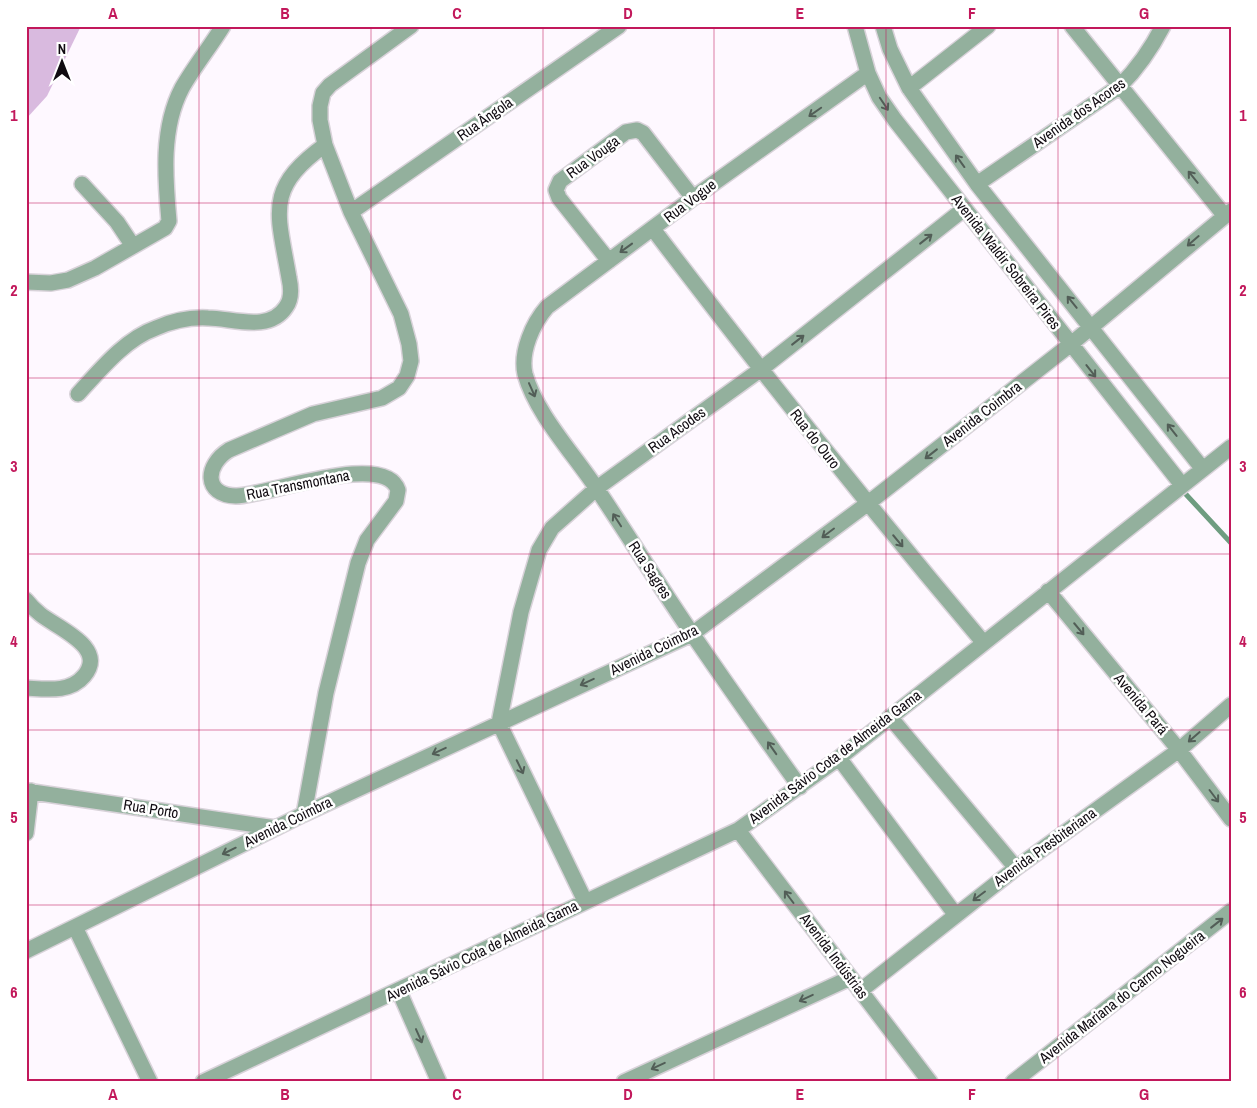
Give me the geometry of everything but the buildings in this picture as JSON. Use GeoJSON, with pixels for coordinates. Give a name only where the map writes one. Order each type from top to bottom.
{"type":"FeatureCollection","features":[{"type":"Feature","properties":{"kind":"street"},"geometry":{"type":"LineString","coordinates":[[26,282],[51,283],[68,280],[165,228],[169,221],[166,162],[170,123],[183,87],[223,26]]}},
{"type":"Feature","properties":{"kind":"street"},"geometry":{"type":"LineString","coordinates":[[352,212],[325,145],[320,120],[320,106],[323,93],[330,85],[411,26]]}},
{"type":"Feature","properties":{"kind":"street","name":"Rua Ângola"},"geometry":{"type":"LineString","coordinates":[[352,212],[619,26]]}},
{"type":"Feature","properties":{"kind":"street","name":"Avenida Waldir Sobreira Pires"},"geometry":{"type":"LineString","coordinates":[[855,26],[868,73],[879,97],[895,120],[1182,485]]}},
{"type":"Feature","properties":{"kind":"street","name":"Avenida Waldir Sobreira Pires"},"geometry":{"type":"LineString","coordinates":[[883,26],[890,49],[909,88],[977,184],[1202,468]]}},
{"type":"Feature","properties":{"kind":"street"},"geometry":{"type":"LineString","coordinates":[[909,88],[988,26]]}},
{"type":"Feature","properties":{"kind":"street"},"geometry":{"type":"LineString","coordinates":[[1072,26],[1227,213]]}},
{"type":"Feature","properties":{"kind":"street","name":"Avenida dos Acores"},"geometry":{"type":"LineString","coordinates":[[977,184],[1120,86],[1134,73],[1163,26]]}},
{"type":"Feature","properties":{"kind":"street","name":"Rua Vogue"},"geometry":{"type":"LineString","coordinates":[[528,342],[540,316],[547,307],[693,198],[868,73]]}},
{"type":"Feature","properties":{"kind":"street","name":"Rua Vouga"},"geometry":{"type":"LineString","coordinates":[[609,261],[558,198],[556,190],[560,181],[626,132],[637,130],[643,133],[693,198]]}},
{"type":"Feature","properties":{"kind":"street"},"geometry":{"type":"LineString","coordinates":[[78,394],[132,341],[154,328],[184,319],[209,318],[232,321],[265,321],[277,316],[286,307],[290,298],[290,285],[280,233],[279,201],[283,186],[290,176],[325,145]]}},
{"type":"Feature","properties":{"kind":"street"},"geometry":{"type":"LineString","coordinates":[[82,184],[117,222],[133,246]]}},
{"type":"Feature","properties":{"kind":"street","name":"Rua Acodes"},"geometry":{"type":"LineString","coordinates":[[498,723],[522,612],[539,550],[552,528],[596,488],[760,370],[964,209]]}},
{"type":"Feature","properties":{"kind":"street","name":"Rua Transmontana"},"geometry":{"type":"LineString","coordinates":[[304,814],[326,693],[358,563],[367,540],[396,502],[398,490],[390,481],[382,478],[348,474],[246,495],[228,495],[216,489],[210,473],[218,456],[229,450],[313,414],[382,398],[399,388],[407,376],[411,362],[409,344],[401,314],[352,212]]}},
{"type":"Feature","properties":{"kind":"street","name":"Avenida Coimbra"},"geometry":{"type":"LineString","coordinates":[[26,952],[304,814],[692,634],[867,504],[1092,328],[1227,213]]}},
{"type":"Feature","properties":{"kind":"street","name":"Rua do Ouro"},"geometry":{"type":"LineString","coordinates":[[653,229],[760,370],[867,504],[984,642]]}},
{"type":"Feature","properties":{"kind":"street","name":"Rua Sagres"},"geometry":{"type":"LineString","coordinates":[[528,342],[525,372],[538,404],[692,634],[800,788]]}},
{"type":"Feature","properties":{"kind":"street","name":"Avenida Sávio Cota de Almeida Gama"},"geometry":{"type":"LineString","coordinates":[[203,1082],[738,830],[800,788],[839,758],[1202,468],[1231,447]]}},
{"type":"Feature","properties":{"kind":"street","name":"Avenida Pará"},"geometry":{"type":"LineString","coordinates":[[1048,591],[1179,750],[1231,819]]}},
{"type":"Feature","properties":{"kind":"street"},"geometry":{"type":"LineString","coordinates":[[26,600],[40,614],[80,641],[89,656],[89,668],[85,675],[73,685],[53,690],[26,688]]}},
{"type":"Feature","properties":{"kind":"street","name":"Avenida Presbiteriana"},"geometry":{"type":"LineString","coordinates":[[860,991],[955,914],[1179,750],[1231,705]]}},
{"type":"Feature","properties":{"kind":"street"},"geometry":{"type":"LineString","coordinates":[[890,716],[1016,868]]}},
{"type":"Feature","properties":{"kind":"street"},"geometry":{"type":"LineString","coordinates":[[498,723],[585,901]]}},
{"type":"Feature","properties":{"kind":"street"},"geometry":{"type":"LineString","coordinates":[[839,758],[955,914]]}},
{"type":"Feature","properties":{"kind":"street"},"geometry":{"type":"LineString","coordinates":[[26,833],[28,791]]}},
{"type":"Feature","properties":{"kind":"street","name":"Rua Porto"},"geometry":{"type":"LineString","coordinates":[[28,791],[276,828]]}},
{"type":"Feature","properties":{"kind":"street","name":"Avenida Indústrias"},"geometry":{"type":"LineString","coordinates":[[738,830],[930,1082]]}},
{"type":"Feature","properties":{"kind":"street","name":"Avenida Mariana do Carmo Nogueira"},"geometry":{"type":"LineString","coordinates":[[1013,1082],[1231,911]]}},
{"type":"Feature","properties":{"kind":"street"},"geometry":{"type":"LineString","coordinates":[[75,927],[150,1082]]}},
{"type":"Feature","properties":{"kind":"street"},"geometry":{"type":"LineString","coordinates":[[624,1082],[850,978]]}},
{"type":"Feature","properties":{"kind":"street"},"geometry":{"type":"LineString","coordinates":[[399,991],[439,1082]]}},
{"type":"Feature","properties":{"kind":"shaded area"},"geometry":{"type":"Polygon","coordinates":[[[26,26],[81,26],[47,96],[26,119],[26,26]]]}},
{"type":"Feature","properties":{"kind":"waterway"},"geometry":{"type":"LineString","coordinates":[[1181,489],[1231,543]]}}]}
